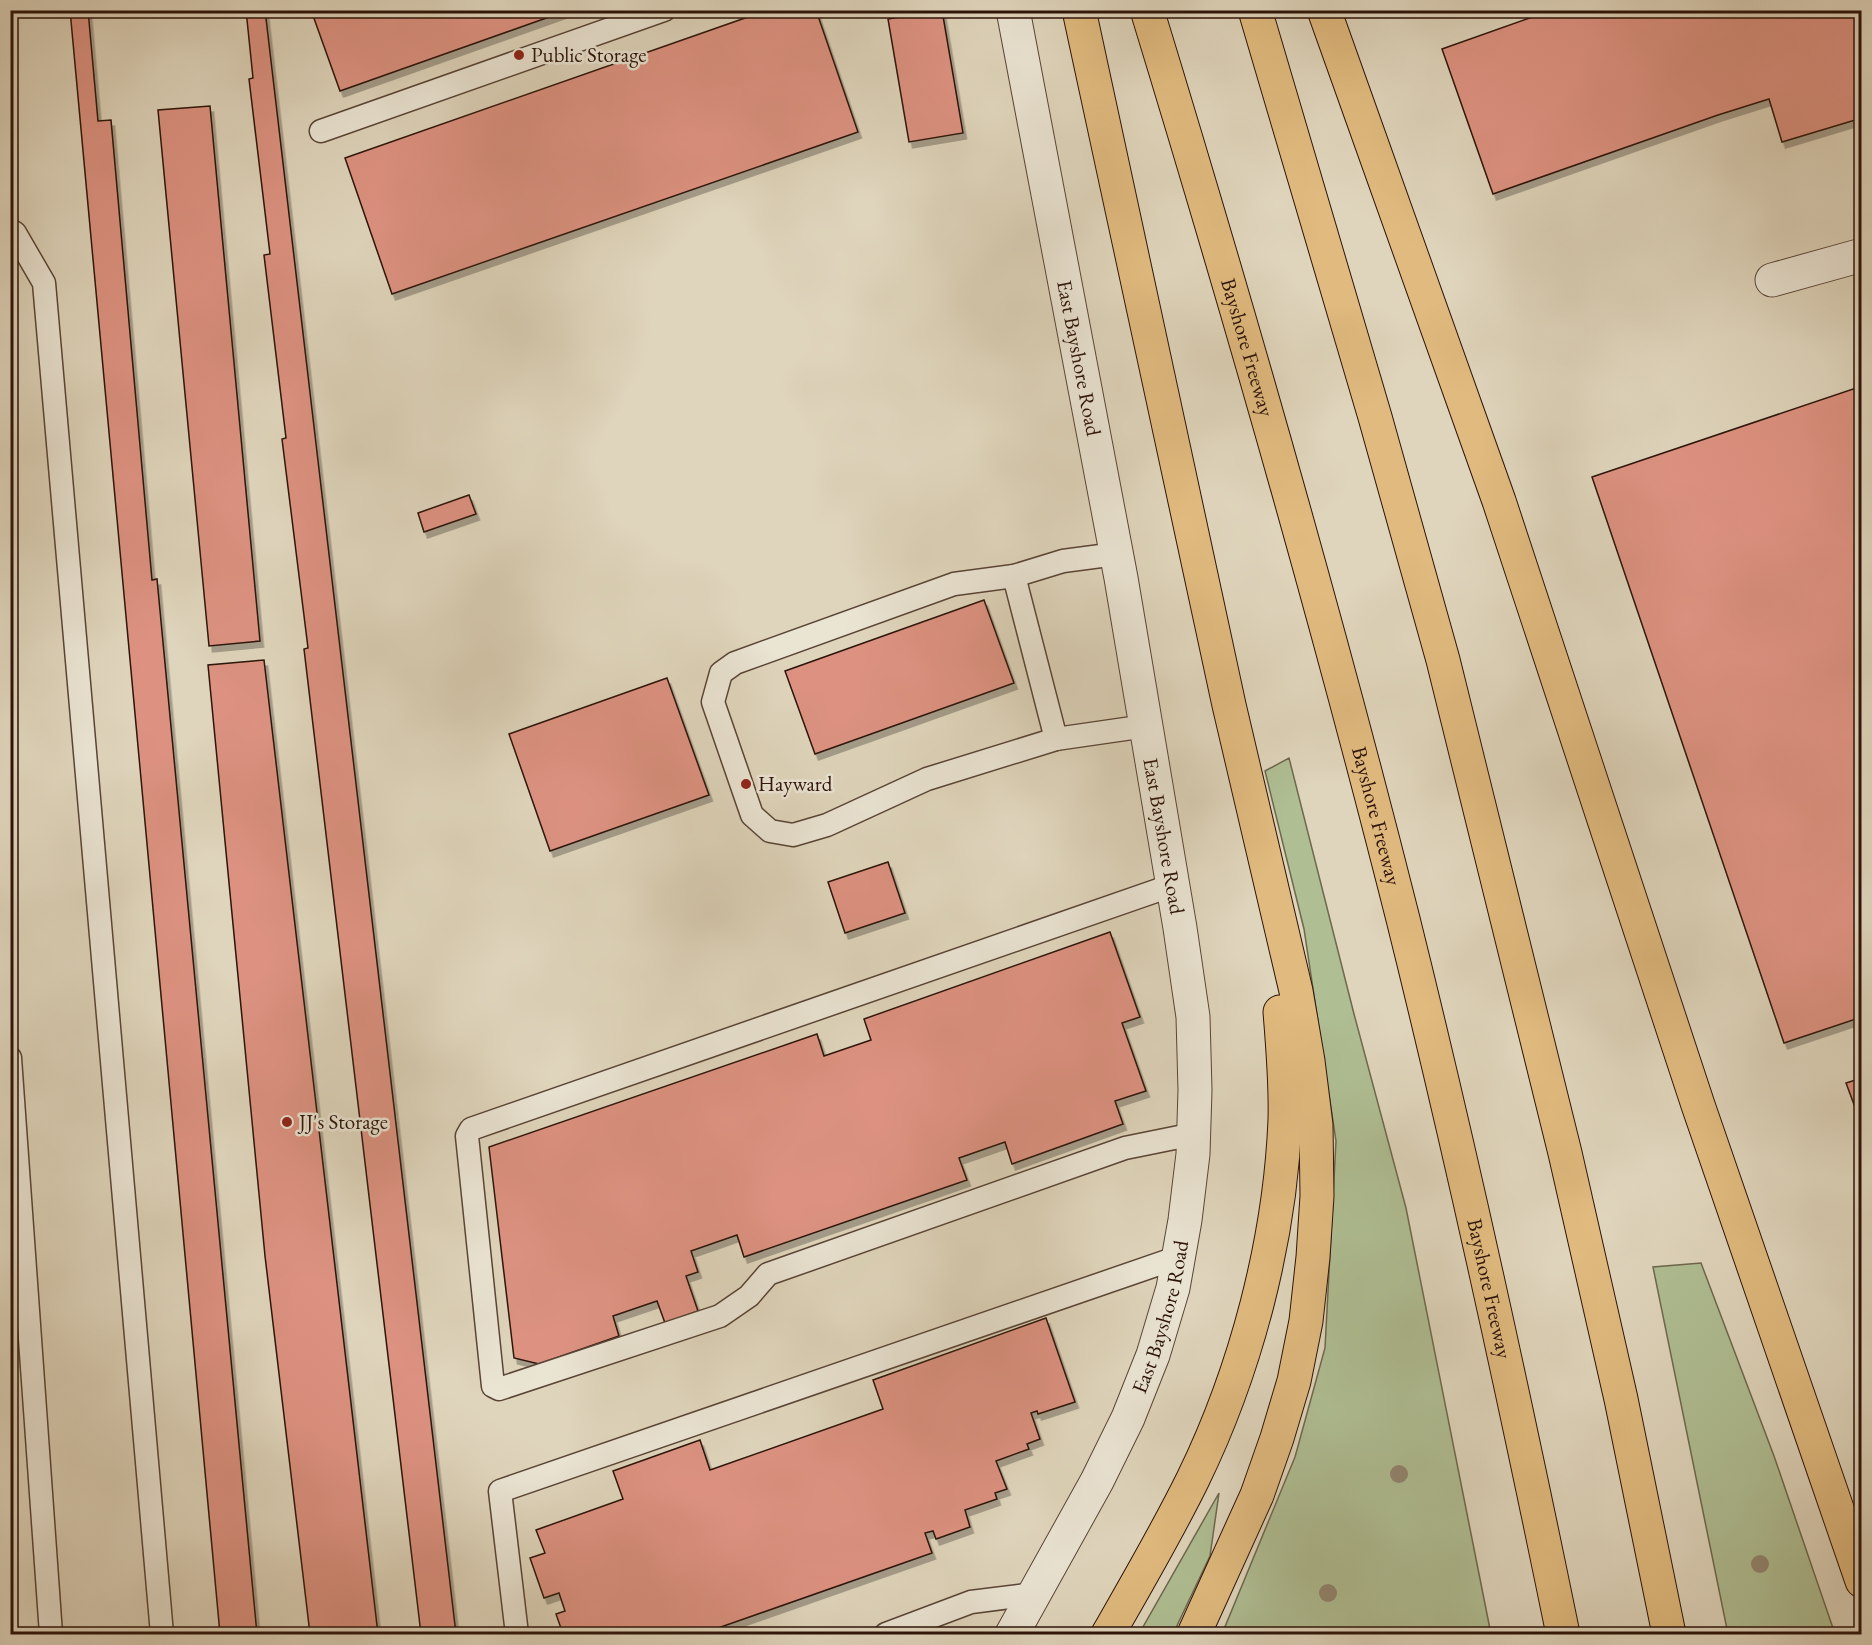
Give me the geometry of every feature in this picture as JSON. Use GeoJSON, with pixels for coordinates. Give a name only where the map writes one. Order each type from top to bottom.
{"type":"FeatureCollection","features":[{"type":"Feature","properties":{"kind":"highway"},"geometry":{"type":"LineString","coordinates":[[1079,10],[1229,705],[1296,991],[1316,1125],[1317,1196],[1313,1257],[1307,1311],[1294,1381],[1257,1495],[1194,1635]]}},
{"type":"Feature","properties":{"kind":"highway","name":"Bayshore Freeway"},"geometry":{"type":"LineString","coordinates":[[1147,10],[1205,198],[1275,441],[1337,665],[1400,908],[1462,1166],[1563,1635]]}},
{"type":"Feature","properties":{"kind":"highway"},"geometry":{"type":"LineString","coordinates":[[1255,10],[1369,394],[1443,660],[1565,1153],[1621,1399],[1669,1635]]}},
{"type":"Feature","properties":{"kind":"highway"},"geometry":{"type":"LineString","coordinates":[[1324,10],[1499,501],[1694,1094],[1862,1581]]}},
{"type":"Feature","properties":{"kind":"highway"},"geometry":{"type":"LineString","coordinates":[[1108,1635],[1166,1532],[1194,1477],[1216,1425],[1254,1312],[1270,1249],[1279,1189],[1285,1120],[1284,1063],[1278,992],[1229,705]]}},
{"type":"Feature","properties":{"kind":"street","name":"East Bayshore Road"},"geometry":{"type":"LineString","coordinates":[[1012,1635],[1097,1481],[1128,1418],[1153,1354],[1173,1288],[1185,1220],[1194,1134],[1195,1090],[1192,1017],[1173,885],[1116,555],[1013,10]]}},
{"type":"Feature","properties":{"kind":"street"},"geometry":{"type":"LineString","coordinates":[[1772,280],[1862,255]]}},
{"type":"Feature","properties":{"kind":"lane"},"geometry":{"type":"LineString","coordinates":[[321,131],[664,10]]}},
{"type":"Feature","properties":{"kind":"lane"},"geometry":{"type":"LineString","coordinates":[[10,230],[15,232],[44,283],[162,1635]]}},
{"type":"Feature","properties":{"kind":"lane"},"geometry":{"type":"LineString","coordinates":[[1116,555],[1063,561],[1014,576],[954,584],[735,663],[721,673],[712,702],[752,815],[770,831],[793,835],[827,825],[927,779],[1056,739],[1146,726]]}},
{"type":"Feature","properties":{"kind":"lane"},"geometry":{"type":"LineString","coordinates":[[1014,576],[1056,739]]}},
{"type":"Feature","properties":{"kind":"lane"},"geometry":{"type":"LineString","coordinates":[[1173,885],[471,1129],[467,1136],[493,1386],[499,1389],[720,1316],[749,1296],[768,1274],[1125,1148],[1194,1134]]}},
{"type":"Feature","properties":{"kind":"lane"},"geometry":{"type":"LineString","coordinates":[[10,1058],[51,1635]]}},
{"type":"Feature","properties":{"kind":"lane"},"geometry":{"type":"LineString","coordinates":[[518,1635],[500,1491],[1179,1257]]}},
{"type":"Feature","properties":{"kind":"lane"},"geometry":{"type":"LineString","coordinates":[[886,1635],[971,1602],[1034,1594]]}},
{"type":"Feature","properties":{"kind":"green space"},"geometry":{"type":"Polygon","coordinates":[[[1289,758],[1406,1208],[1491,1634],[1222,1634],[1295,1457],[1325,1348],[1336,1141],[1304,929],[1265,771],[1289,758]]]}},
{"type":"Feature","properties":{"kind":"green space"},"geometry":{"type":"Polygon","coordinates":[[[1701,1263],[1774,1456],[1835,1634],[1728,1634],[1653,1267],[1701,1263]]]}},
{"type":"Feature","properties":{"kind":"green space"},"geometry":{"type":"Polygon","coordinates":[[[1219,1493],[1210,1556],[1173,1634],[1139,1634],[1219,1493]]]}},
{"type":"Feature","properties":{"kind":"building"},"geometry":{"type":"Polygon","coordinates":[[[70,10],[88,10],[98,121],[111,120],[152,580],[157,579],[257,1634],[220,1634],[70,10]]]}},
{"type":"Feature","properties":{"kind":"building"},"geometry":{"type":"Polygon","coordinates":[[[246,10],[265,10],[456,1634],[421,1634],[304,649],[308,648],[282,439],[286,438],[264,255],[270,254],[249,79],[253,78],[246,10]]]}},
{"type":"Feature","properties":{"kind":"building"},"geometry":{"type":"Polygon","coordinates":[[[311,10],[569,10],[340,91],[311,10]]]}},
{"type":"Feature","properties":{"kind":"building"},"geometry":{"type":"Polygon","coordinates":[[[768,10],[816,10],[858,132],[392,294],[345,158],[768,10]]]}},
{"type":"Feature","properties":{"kind":"building"},"geometry":{"type":"Polygon","coordinates":[[[942,10],[963,133],[909,142],[888,19],[942,10]]]}},
{"type":"Feature","properties":{"kind":"building"},"geometry":{"type":"Polygon","coordinates":[[[1552,10],[1862,10],[1862,118],[1782,142],[1769,99],[1493,194],[1442,49],[1552,10]]]}},
{"type":"Feature","properties":{"kind":"building"},"geometry":{"type":"Polygon","coordinates":[[[210,106],[260,641],[209,646],[158,110],[210,106]]]}},
{"type":"Feature","properties":{"kind":"building"},"geometry":{"type":"Polygon","coordinates":[[[1862,386],[1862,1017],[1784,1043],[1592,477],[1862,386]]]}},
{"type":"Feature","properties":{"kind":"building"},"geometry":{"type":"Polygon","coordinates":[[[469,495],[476,514],[424,532],[418,513],[469,495]]]}},
{"type":"Feature","properties":{"kind":"building"},"geometry":{"type":"Polygon","coordinates":[[[984,600],[1014,683],[815,754],[785,671],[984,600]]]}},
{"type":"Feature","properties":{"kind":"building"},"geometry":{"type":"Polygon","coordinates":[[[264,660],[378,1634],[310,1634],[265,1256],[208,665],[264,660]]]}},
{"type":"Feature","properties":{"kind":"building"},"geometry":{"type":"Polygon","coordinates":[[[667,678],[709,795],[550,851],[509,734],[667,678]]]}},
{"type":"Feature","properties":{"kind":"building"},"geometry":{"type":"Polygon","coordinates":[[[888,862],[905,913],[845,933],[828,882],[888,862]]]}},
{"type":"Feature","properties":{"kind":"building"},"geometry":{"type":"Polygon","coordinates":[[[1110,932],[1140,1017],[1122,1023],[1146,1091],[1115,1101],[1123,1124],[1012,1164],[1005,1142],[959,1158],[967,1180],[744,1257],[737,1235],[691,1251],[698,1272],[686,1276],[698,1311],[665,1323],[657,1301],[613,1316],[619,1336],[539,1364],[514,1358],[489,1147],[817,1034],[824,1056],[871,1040],[864,1019],[1110,932]]]}},
{"type":"Feature","properties":{"kind":"building"},"geometry":{"type":"Polygon","coordinates":[[[1862,1078],[1862,1126],[1846,1083],[1862,1078]]]}},
{"type":"Feature","properties":{"kind":"building"},"geometry":{"type":"Polygon","coordinates":[[[1046,1318],[1075,1402],[1038,1414],[1037,1411],[1031,1413],[1040,1439],[1027,1444],[1029,1449],[996,1461],[1007,1489],[995,1493],[997,1499],[965,1510],[970,1527],[936,1539],[933,1531],[925,1533],[932,1553],[701,1634],[563,1634],[556,1614],[565,1611],[559,1593],[544,1598],[530,1558],[545,1553],[536,1530],[623,1499],[613,1471],[700,1440],[710,1470],[883,1409],[873,1380],[1046,1318]]]}},
{"type":"Feature","properties":{"kind":"place","name":"Public Storage"},"geometry":{"type":"Point","coordinates":[519,55]}},
{"type":"Feature","properties":{"kind":"place","name":"Hayward"},"geometry":{"type":"Point","coordinates":[746,784]}},
{"type":"Feature","properties":{"kind":"place","name":"JJ's Storage"},"geometry":{"type":"Point","coordinates":[287,1122]}}]}
